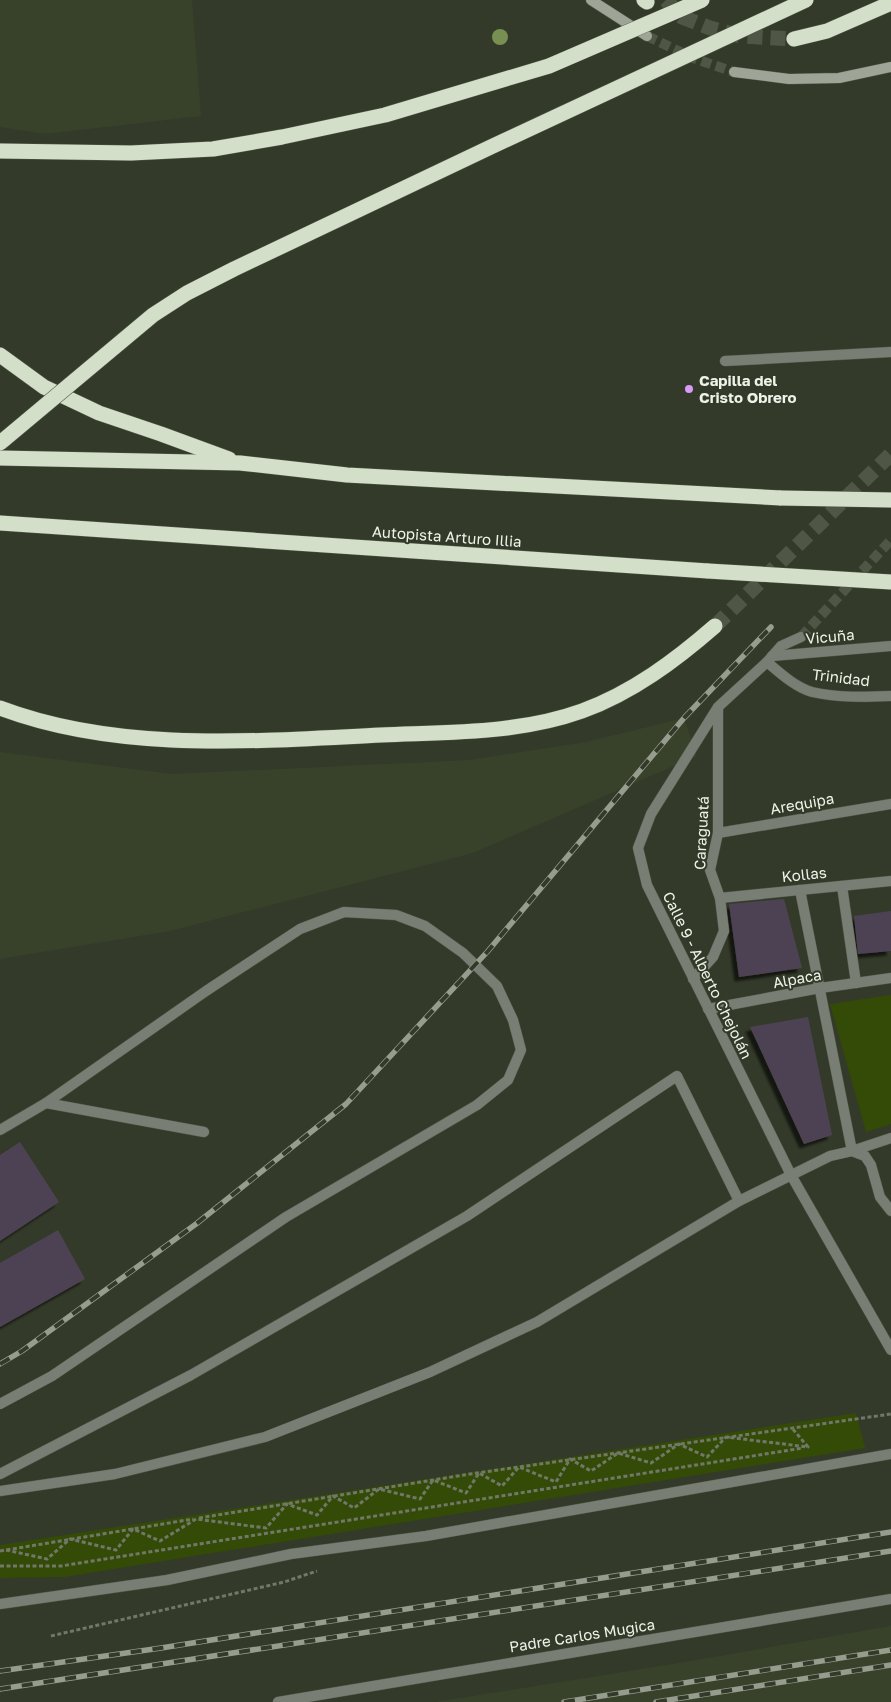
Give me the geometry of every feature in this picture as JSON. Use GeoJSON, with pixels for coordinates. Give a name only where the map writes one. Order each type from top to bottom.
{"type":"FeatureCollection","features":[{"type":"Feature","properties":{"kind":"highway"},"geometry":{"type":"LineString","coordinates":[[0,151],[131,153],[213,149],[385,115],[550,66],[702,0]]}},
{"type":"Feature","properties":{"kind":"highway"},"geometry":{"type":"LineString","coordinates":[[0,443],[153,315],[187,293],[243,264],[806,0]]}},
{"type":"Feature","properties":{"kind":"highway"},"geometry":{"type":"LineString","coordinates":[[794,39],[827,31],[891,3]]}},
{"type":"Feature","properties":{"kind":"highway"},"geometry":{"type":"LineString","coordinates":[[0,355],[44,387],[99,413],[240,463]]}},
{"type":"Feature","properties":{"kind":"highway"},"geometry":{"type":"LineString","coordinates":[[0,458],[240,463],[347,475],[781,498],[891,500]]}},
{"type":"Feature","properties":{"kind":"highway","name":"Autopista Arturo Illia"},"geometry":{"type":"LineString","coordinates":[[0,523],[891,582]]}},
{"type":"Feature","properties":{"kind":"highway"},"geometry":{"type":"LineString","coordinates":[[0,708],[32,718],[113,736],[206,740],[278,740],[503,729],[582,711],[604,701],[660,669],[690,648],[715,626]]}},
{"type":"Feature","properties":{"kind":"main road"},"geometry":{"type":"LineString","coordinates":[[591,0],[647,36]]}},
{"type":"Feature","properties":{"kind":"main road"},"geometry":{"type":"LineString","coordinates":[[734,72],[789,79],[839,78],[891,67]]}},
{"type":"Feature","properties":{"kind":"street"},"geometry":{"type":"LineString","coordinates":[[725,361],[891,352]]}},
{"type":"Feature","properties":{"kind":"street","name":"Calle 9 - Alberto Chejolán"},"geometry":{"type":"LineString","coordinates":[[800,637],[781,646],[718,707],[651,814],[638,848],[647,885],[791,1175],[891,1350]]}},
{"type":"Feature","properties":{"kind":"street","name":"Vicuña"},"geometry":{"type":"LineString","coordinates":[[769,659],[891,646]]}},
{"type":"Feature","properties":{"kind":"street","name":"Trinidad"},"geometry":{"type":"LineString","coordinates":[[769,659],[786,678],[811,692],[856,697],[891,696]]}},
{"type":"Feature","properties":{"kind":"street","name":"Caraguatá"},"geometry":{"type":"LineString","coordinates":[[693,979],[713,956],[724,931],[720,898],[710,870],[718,833],[718,707]]}},
{"type":"Feature","properties":{"kind":"street","name":"Arequipa"},"geometry":{"type":"LineString","coordinates":[[718,833],[891,804]]}},
{"type":"Feature","properties":{"kind":"street","name":"Kollas"},"geometry":{"type":"LineString","coordinates":[[720,898],[891,881]]}},
{"type":"Feature","properties":{"kind":"street"},"geometry":{"type":"LineString","coordinates":[[842,886],[856,983]]}},
{"type":"Feature","properties":{"kind":"street"},"geometry":{"type":"LineString","coordinates":[[800,890],[852,1151]]}},
{"type":"Feature","properties":{"kind":"street"},"geometry":{"type":"LineString","coordinates":[[0,1130],[46,1102],[206,990],[300,929],[344,912],[396,915],[425,926],[463,954],[497,986],[513,1020],[521,1050],[508,1080],[477,1106],[286,1217],[52,1376],[0,1404]]}},
{"type":"Feature","properties":{"kind":"street","name":"Alpaca"},"geometry":{"type":"LineString","coordinates":[[708,1009],[820,988],[891,978]]}},
{"type":"Feature","properties":{"kind":"street"},"geometry":{"type":"LineString","coordinates":[[0,1474],[191,1375],[467,1216],[677,1076],[739,1201]]}},
{"type":"Feature","properties":{"kind":"street"},"geometry":{"type":"LineString","coordinates":[[46,1102],[204,1132]]}},
{"type":"Feature","properties":{"kind":"street"},"geometry":{"type":"LineString","coordinates":[[0,1490],[115,1474],[265,1437],[412,1380],[537,1322],[739,1201],[830,1156],[891,1138]]}},
{"type":"Feature","properties":{"kind":"street"},"geometry":{"type":"LineString","coordinates":[[852,1151],[865,1156],[871,1165],[880,1197],[891,1211]]}},
{"type":"Feature","properties":{"kind":"street"},"geometry":{"type":"LineString","coordinates":[[0,1604],[167,1580],[291,1554],[435,1534],[891,1454]]}},
{"type":"Feature","properties":{"kind":"street","name":"Padre Carlos Mugica"},"geometry":{"type":"LineString","coordinates":[[278,1702],[891,1599]]}},
{"type":"Feature","properties":{"kind":"path"},"geometry":{"type":"LineString","coordinates":[[0,1551],[433,1480],[891,1414]]}},
{"type":"Feature","properties":{"kind":"path"},"geometry":{"type":"LineString","coordinates":[[792,1428],[808,1447]]}},
{"type":"Feature","properties":{"kind":"path"},"geometry":{"type":"LineString","coordinates":[[679,1444],[707,1457],[726,1437]]}},
{"type":"Feature","properties":{"kind":"path"},"geometry":{"type":"LineString","coordinates":[[726,1437],[808,1447]]}},
{"type":"Feature","properties":{"kind":"path"},"geometry":{"type":"LineString","coordinates":[[618,1453],[651,1463],[679,1444]]}},
{"type":"Feature","properties":{"kind":"path"},"geometry":{"type":"LineString","coordinates":[[0,1566],[61,1566],[808,1447]]}},
{"type":"Feature","properties":{"kind":"path"},"geometry":{"type":"LineString","coordinates":[[570,1460],[591,1471],[618,1453]]}},
{"type":"Feature","properties":{"kind":"path"},"geometry":{"type":"LineString","coordinates":[[520,1467],[556,1482],[570,1460]]}},
{"type":"Feature","properties":{"kind":"path"},"geometry":{"type":"LineString","coordinates":[[479,1473],[502,1486],[520,1467]]}},
{"type":"Feature","properties":{"kind":"path"},"geometry":{"type":"LineString","coordinates":[[433,1480],[466,1493],[479,1473]]}},
{"type":"Feature","properties":{"kind":"path"},"geometry":{"type":"LineString","coordinates":[[379,1489],[420,1499],[433,1480]]}},
{"type":"Feature","properties":{"kind":"path"},"geometry":{"type":"LineString","coordinates":[[333,1496],[354,1508],[379,1489]]}},
{"type":"Feature","properties":{"kind":"path"},"geometry":{"type":"LineString","coordinates":[[287,1504],[317,1515],[333,1496]]}},
{"type":"Feature","properties":{"kind":"path"},"geometry":{"type":"LineString","coordinates":[[134,1529],[160,1541],[196,1518],[266,1528],[287,1504]]}},
{"type":"Feature","properties":{"kind":"path"},"geometry":{"type":"LineString","coordinates":[[70,1539],[116,1550],[134,1529]]}},
{"type":"Feature","properties":{"kind":"path"},"geometry":{"type":"LineString","coordinates":[[6,1550],[47,1559],[70,1539]]}},
{"type":"Feature","properties":{"kind":"path"},"geometry":{"type":"LineString","coordinates":[[51,1636],[284,1582],[322,1569]]}},
{"type":"Feature","properties":{"kind":"shaded area"},"geometry":{"type":"Polygon","coordinates":[[[0,0],[192,0],[201,116],[45,134],[0,127],[0,0]]]}},
{"type":"Feature","properties":{"kind":"shaded area"},"geometry":{"type":"Polygon","coordinates":[[[684,718],[697,756],[473,853],[170,931],[0,959],[0,752],[172,774],[470,760],[586,742],[684,718]]]}},
{"type":"Feature","properties":{"kind":"shaded area"},"geometry":{"type":"Polygon","coordinates":[[[891,1626],[891,1702],[436,1702],[697,1660],[891,1626]]]}},
{"type":"Feature","properties":{"kind":"green space"},"geometry":{"type":"Polygon","coordinates":[[[891,995],[891,1124],[866,1132],[830,1004],[891,995]]]}},
{"type":"Feature","properties":{"kind":"green space"},"geometry":{"type":"Polygon","coordinates":[[[856,1413],[865,1448],[64,1577],[0,1578],[0,1545],[856,1413]]]}},
{"type":"Feature","properties":{"kind":"building"},"geometry":{"type":"Polygon","coordinates":[[[784,899],[802,968],[739,977],[729,904],[784,899]]]}},
{"type":"Feature","properties":{"kind":"building"},"geometry":{"type":"Polygon","coordinates":[[[891,911],[891,951],[858,954],[854,916],[891,911]]]}},
{"type":"Feature","properties":{"kind":"building"},"geometry":{"type":"Polygon","coordinates":[[[808,1017],[832,1135],[804,1144],[750,1027],[808,1017]]]}},
{"type":"Feature","properties":{"kind":"building"},"geometry":{"type":"Polygon","coordinates":[[[20,1142],[59,1202],[0,1241],[0,1155],[20,1142]]]}},
{"type":"Feature","properties":{"kind":"building"},"geometry":{"type":"Polygon","coordinates":[[[58,1230],[85,1279],[0,1327],[0,1263],[58,1230]]]}},
{"type":"Feature","properties":{"kind":"tunnel"},"geometry":{"type":"LineString","coordinates":[[666,0],[682,17],[710,28],[741,36],[794,39]]}},
{"type":"Feature","properties":{"kind":"tunnel"},"geometry":{"type":"LineString","coordinates":[[647,36],[693,58],[734,72]]}},
{"type":"Feature","properties":{"kind":"tunnel"},"geometry":{"type":"LineString","coordinates":[[715,626],[891,454]]}},
{"type":"Feature","properties":{"kind":"tunnel"},"geometry":{"type":"LineString","coordinates":[[801,637],[891,540]]}},
{"type":"Feature","properties":{"kind":"railway"},"geometry":{"type":"LineString","coordinates":[[0,1364],[22,1351],[196,1224],[346,1104],[488,951],[684,718],[771,627]]}},
{"type":"Feature","properties":{"kind":"railway"},"geometry":{"type":"LineString","coordinates":[[0,1671],[161,1648],[891,1532]]}},
{"type":"Feature","properties":{"kind":"railway"},"geometry":{"type":"LineString","coordinates":[[0,1689],[891,1551]]}},
{"type":"Feature","properties":{"kind":"railway"},"geometry":{"type":"LineString","coordinates":[[564,1702],[891,1650]]}},
{"type":"Feature","properties":{"kind":"railway"},"geometry":{"type":"LineString","coordinates":[[656,1702],[891,1665]]}},
{"type":"Feature","properties":{"kind":"place","name":"Capilla del Cristo Obrero"},"geometry":{"type":"Point","coordinates":[689,389]}}]}
